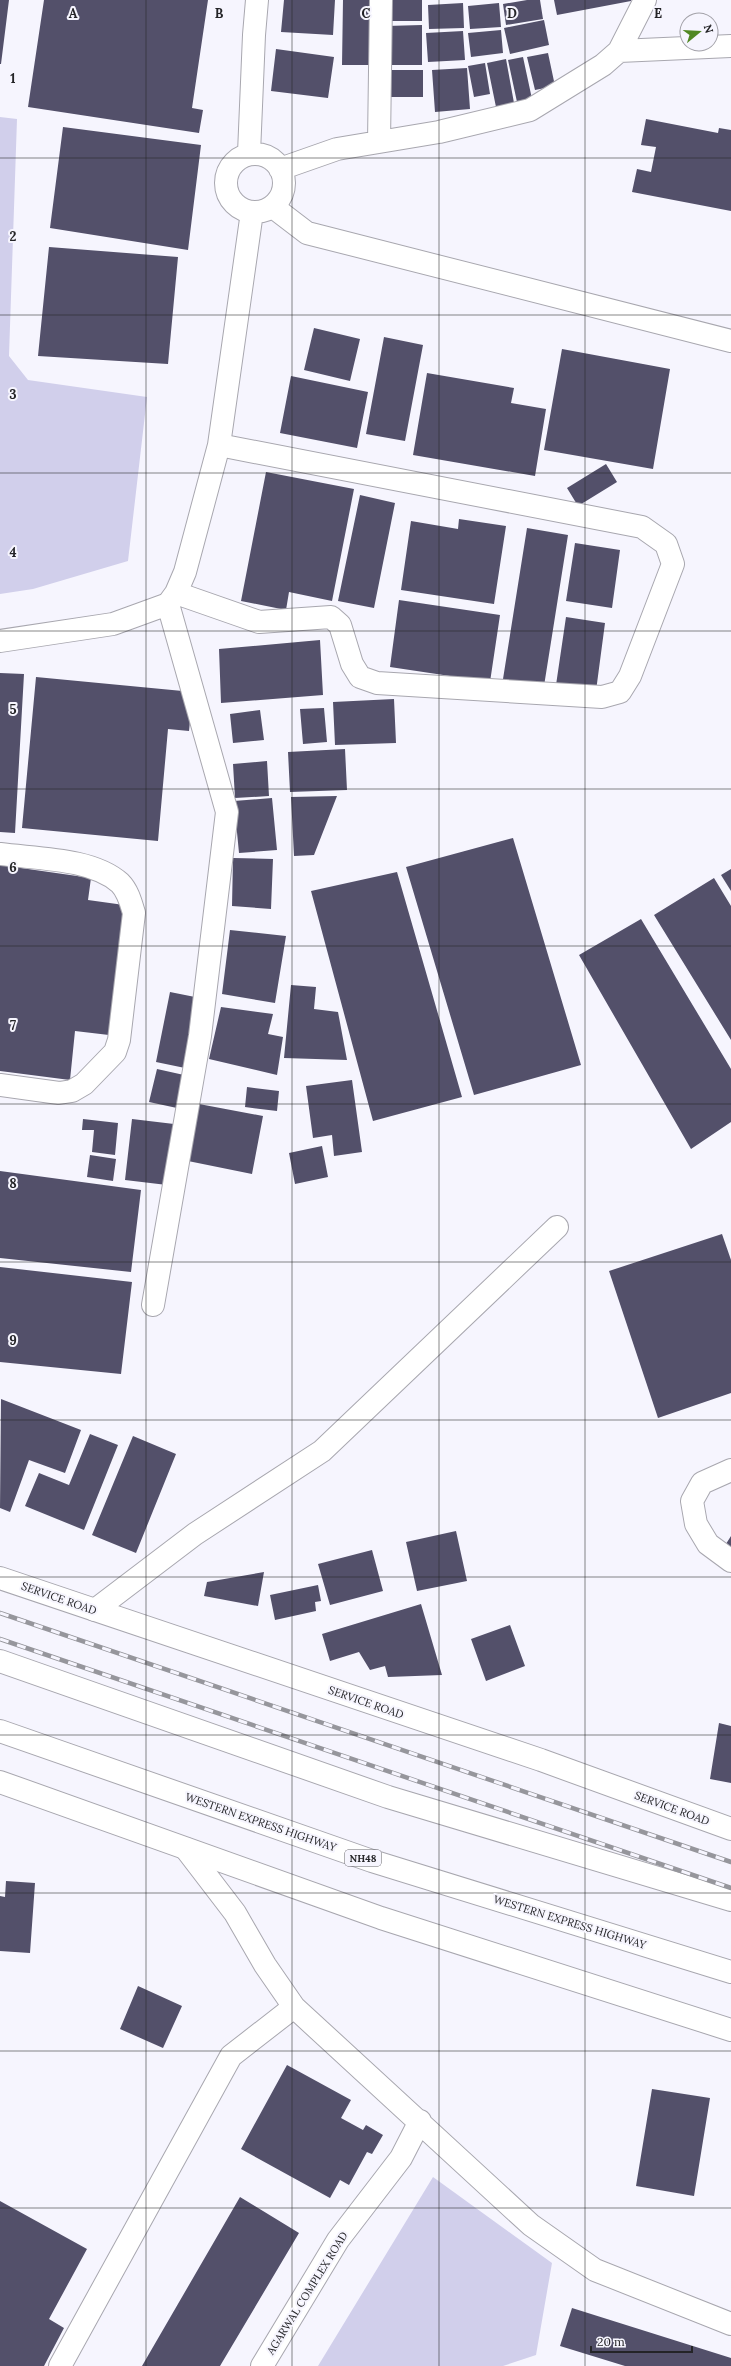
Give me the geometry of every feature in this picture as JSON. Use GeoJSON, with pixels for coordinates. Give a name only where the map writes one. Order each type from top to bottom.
{"type":"FeatureCollection","features":[{"type":"Feature","properties":{"kind":"main road"},"geometry":{"type":"LineString","coordinates":[[249,153],[254,34],[257,0]]}},
{"type":"Feature","properties":{"kind":"main road"},"geometry":{"type":"LineString","coordinates":[[379,142],[381,0]]}},
{"type":"Feature","properties":{"kind":"main road"},"geometry":{"type":"LineString","coordinates":[[280,169],[337,149],[439,132],[530,110],[603,65],[619,51],[645,0]]}},
{"type":"Feature","properties":{"kind":"main road"},"geometry":{"type":"LineString","coordinates":[[619,51],[731,46]]}},
{"type":"Feature","properties":{"kind":"main road"},"geometry":{"type":"LineString","coordinates":[[249,153],[263,154],[277,163],[284,178],[282,194],[273,207],[257,213],[241,210],[230,200],[225,186],[227,172],[236,160],[249,153]]}},
{"type":"Feature","properties":{"kind":"main road"},"geometry":{"type":"LineString","coordinates":[[273,207],[307,233],[731,342]]}},
{"type":"Feature","properties":{"kind":"main road"},"geometry":{"type":"LineString","coordinates":[[153,1305],[200,1036],[227,812],[172,599],[185,572],[219,445],[252,212]]}},
{"type":"Feature","properties":{"kind":"main road"},"geometry":{"type":"LineString","coordinates":[[0,641],[113,624],[172,599],[259,622],[331,617],[340,625],[352,664],[360,678],[376,683],[602,697],[620,692],[630,676],[673,564],[666,544],[642,527],[219,445]]}},
{"type":"Feature","properties":{"kind":"main road"},"geometry":{"type":"LineString","coordinates":[[0,854],[98,869],[121,884],[130,898],[134,913],[119,1040],[115,1052],[84,1084],[72,1091],[59,1093],[0,1085]]}},
{"type":"Feature","properties":{"kind":"main road"},"geometry":{"type":"LineString","coordinates":[[95,1610],[195,1534],[322,1451],[557,1227]]}},
{"type":"Feature","properties":{"kind":"main road"},"geometry":{"type":"LineString","coordinates":[[731,1470],[702,1483],[692,1501],[696,1524],[708,1544],[731,1561]]}},
{"type":"Feature","properties":{"kind":"main road","name":"SERVICE ROAD"},"geometry":{"type":"LineString","coordinates":[[0,1578],[541,1760],[731,1829]]}},
{"type":"Feature","properties":{"kind":"main road"},"geometry":{"type":"LineString","coordinates":[[0,1661],[388,1797],[731,1900]]}},
{"type":"Feature","properties":{"kind":"main road","name":"WESTERN EXPRESS HIGHWAY"},"geometry":{"type":"LineString","coordinates":[[0,1731],[372,1861],[731,1972]]}},
{"type":"Feature","properties":{"kind":"main road"},"geometry":{"type":"LineString","coordinates":[[0,1782],[381,1918],[731,2030]]}},
{"type":"Feature","properties":{"kind":"main road"},"geometry":{"type":"LineString","coordinates":[[186,1848],[235,1913],[265,1965],[294,2007],[420,2121],[530,2225],[595,2270],[731,2324]]}},
{"type":"Feature","properties":{"kind":"main road"},"geometry":{"type":"LineString","coordinates":[[60,2366],[231,2056],[294,2007]]}},
{"type":"Feature","properties":{"kind":"main road","name":"AGARWAL COMPLEX ROAD"},"geometry":{"type":"LineString","coordinates":[[262,2366],[338,2240],[401,2158],[420,2121]]}},
{"type":"Feature","properties":{"kind":"shaded area"},"geometry":{"type":"Polygon","coordinates":[[[0,117],[17,119],[9,356],[28,380],[147,397],[128,561],[33,589],[0,594],[0,117]]]}},
{"type":"Feature","properties":{"kind":"shaded area"},"geometry":{"type":"Polygon","coordinates":[[[433,2177],[552,2263],[536,2355],[503,2366],[318,2366],[433,2177]]]}},
{"type":"Feature","properties":{"kind":"building"},"geometry":{"type":"Polygon","coordinates":[[[0,0],[9,0],[1,64],[0,64],[0,0]]]}},
{"type":"Feature","properties":{"kind":"building"},"geometry":{"type":"Polygon","coordinates":[[[44,0],[208,0],[192,108],[203,110],[199,133],[28,107],[44,0]]]}},
{"type":"Feature","properties":{"kind":"building"},"geometry":{"type":"Polygon","coordinates":[[[284,0],[335,0],[333,35],[281,32],[284,0]]]}},
{"type":"Feature","properties":{"kind":"building"},"geometry":{"type":"Polygon","coordinates":[[[343,0],[373,0],[372,65],[342,65],[343,0]]]}},
{"type":"Feature","properties":{"kind":"building"},"geometry":{"type":"Polygon","coordinates":[[[387,0],[422,0],[422,21],[387,21],[387,0]]]}},
{"type":"Feature","properties":{"kind":"building"},"geometry":{"type":"Polygon","coordinates":[[[527,0],[540,0],[543,19],[506,25],[503,4],[527,0]]]}},
{"type":"Feature","properties":{"kind":"building"},"geometry":{"type":"Polygon","coordinates":[[[554,0],[631,0],[631,1],[557,15],[554,0]]]}},
{"type":"Feature","properties":{"kind":"building"},"geometry":{"type":"Polygon","coordinates":[[[463,3],[464,28],[429,29],[428,5],[463,3]]]}},
{"type":"Feature","properties":{"kind":"building"},"geometry":{"type":"Polygon","coordinates":[[[499,3],[501,27],[470,29],[468,6],[499,3]]]}},
{"type":"Feature","properties":{"kind":"building"},"geometry":{"type":"Polygon","coordinates":[[[544,20],[549,45],[510,54],[504,28],[544,20]]]}},
{"type":"Feature","properties":{"kind":"building"},"geometry":{"type":"Polygon","coordinates":[[[422,25],[422,65],[386,65],[386,26],[422,25]]]}},
{"type":"Feature","properties":{"kind":"building"},"geometry":{"type":"Polygon","coordinates":[[[501,30],[503,53],[471,57],[468,33],[501,30]]]}},
{"type":"Feature","properties":{"kind":"building"},"geometry":{"type":"Polygon","coordinates":[[[463,31],[465,60],[428,62],[426,33],[463,31]]]}},
{"type":"Feature","properties":{"kind":"building"},"geometry":{"type":"Polygon","coordinates":[[[276,49],[334,57],[328,98],[271,91],[276,49]]]}},
{"type":"Feature","properties":{"kind":"building"},"geometry":{"type":"Polygon","coordinates":[[[548,53],[555,86],[535,90],[527,57],[548,53]]]}},
{"type":"Feature","properties":{"kind":"building"},"geometry":{"type":"Polygon","coordinates":[[[523,57],[532,99],[517,102],[508,60],[523,57]]]}},
{"type":"Feature","properties":{"kind":"building"},"geometry":{"type":"Polygon","coordinates":[[[506,59],[514,103],[496,107],[487,63],[506,59]]]}},
{"type":"Feature","properties":{"kind":"building"},"geometry":{"type":"Polygon","coordinates":[[[485,63],[490,94],[474,97],[468,66],[485,63]]]}},
{"type":"Feature","properties":{"kind":"building"},"geometry":{"type":"Polygon","coordinates":[[[467,68],[470,109],[435,112],[432,70],[467,68]]]}},
{"type":"Feature","properties":{"kind":"building"},"geometry":{"type":"Polygon","coordinates":[[[383,70],[423,70],[423,97],[383,97],[383,70]]]}},
{"type":"Feature","properties":{"kind":"building"},"geometry":{"type":"Polygon","coordinates":[[[646,119],[718,133],[719,128],[731,130],[731,211],[632,192],[637,169],[651,172],[656,147],[641,145],[646,119]]]}},
{"type":"Feature","properties":{"kind":"building"},"geometry":{"type":"Polygon","coordinates":[[[63,127],[201,145],[188,250],[50,228],[63,127]]]}},
{"type":"Feature","properties":{"kind":"building"},"geometry":{"type":"Polygon","coordinates":[[[49,247],[178,257],[168,364],[38,356],[49,247]]]}},
{"type":"Feature","properties":{"kind":"building"},"geometry":{"type":"Polygon","coordinates":[[[314,328],[360,339],[350,381],[304,370],[314,328]]]}},
{"type":"Feature","properties":{"kind":"building"},"geometry":{"type":"Polygon","coordinates":[[[384,337],[423,345],[405,441],[366,434],[384,337]]]}},
{"type":"Feature","properties":{"kind":"building"},"geometry":{"type":"Polygon","coordinates":[[[562,349],[670,369],[653,469],[544,450],[562,349]]]}},
{"type":"Feature","properties":{"kind":"building"},"geometry":{"type":"Polygon","coordinates":[[[427,373],[514,388],[511,403],[546,409],[535,476],[413,455],[427,373]]]}},
{"type":"Feature","properties":{"kind":"building"},"geometry":{"type":"Polygon","coordinates":[[[291,376],[368,392],[357,448],[280,433],[291,376]]]}},
{"type":"Feature","properties":{"kind":"building"},"geometry":{"type":"Polygon","coordinates":[[[606,464],[617,482],[578,506],[567,488],[606,464]]]}},
{"type":"Feature","properties":{"kind":"building"},"geometry":{"type":"Polygon","coordinates":[[[266,472],[354,489],[332,601],[289,592],[286,610],[241,601],[266,472]]]}},
{"type":"Feature","properties":{"kind":"building"},"geometry":{"type":"Polygon","coordinates":[[[360,495],[395,503],[374,608],[338,601],[360,495]]]}},
{"type":"Feature","properties":{"kind":"building"},"geometry":{"type":"Polygon","coordinates":[[[459,519],[506,526],[494,604],[401,590],[411,521],[458,529],[459,519]]]}},
{"type":"Feature","properties":{"kind":"building"},"geometry":{"type":"Polygon","coordinates":[[[527,528],[568,535],[544,686],[503,679],[527,528]]]}},
{"type":"Feature","properties":{"kind":"building"},"geometry":{"type":"Polygon","coordinates":[[[575,543],[620,550],[612,608],[566,601],[575,543]]]}},
{"type":"Feature","properties":{"kind":"building"},"geometry":{"type":"Polygon","coordinates":[[[399,600],[500,615],[490,682],[390,667],[399,600]]]}},
{"type":"Feature","properties":{"kind":"building"},"geometry":{"type":"Polygon","coordinates":[[[566,617],[605,623],[596,691],[556,685],[566,617]]]}},
{"type":"Feature","properties":{"kind":"building"},"geometry":{"type":"Polygon","coordinates":[[[320,640],[323,695],[221,703],[219,649],[320,640]]]}},
{"type":"Feature","properties":{"kind":"building"},"geometry":{"type":"Polygon","coordinates":[[[0,673],[24,674],[15,833],[0,832],[0,673]]]}},
{"type":"Feature","properties":{"kind":"building"},"geometry":{"type":"Polygon","coordinates":[[[36,677],[193,692],[189,731],[168,729],[158,841],[22,828],[36,677]]]}},
{"type":"Feature","properties":{"kind":"building"},"geometry":{"type":"Polygon","coordinates":[[[394,699],[396,743],[335,745],[333,702],[394,699]]]}},
{"type":"Feature","properties":{"kind":"building"},"geometry":{"type":"Polygon","coordinates":[[[324,708],[327,742],[303,744],[300,709],[324,708]]]}},
{"type":"Feature","properties":{"kind":"building"},"geometry":{"type":"Polygon","coordinates":[[[260,710],[264,740],[233,743],[230,714],[260,710]]]}},
{"type":"Feature","properties":{"kind":"building"},"geometry":{"type":"Polygon","coordinates":[[[345,749],[347,790],[290,792],[288,752],[345,749]]]}},
{"type":"Feature","properties":{"kind":"building"},"geometry":{"type":"Polygon","coordinates":[[[267,761],[269,796],[235,798],[233,764],[267,761]]]}},
{"type":"Feature","properties":{"kind":"building"},"geometry":{"type":"Polygon","coordinates":[[[337,796],[314,855],[294,856],[291,797],[337,796]]]}},
{"type":"Feature","properties":{"kind":"building"},"geometry":{"type":"Polygon","coordinates":[[[272,798],[277,850],[239,853],[234,801],[272,798]]]}},
{"type":"Feature","properties":{"kind":"building"},"geometry":{"type":"Polygon","coordinates":[[[513,838],[581,1065],[474,1095],[406,867],[513,838]]]}},
{"type":"Feature","properties":{"kind":"building"},"geometry":{"type":"Polygon","coordinates":[[[233,858],[273,859],[271,909],[232,906],[233,858]]]}},
{"type":"Feature","properties":{"kind":"building"},"geometry":{"type":"Polygon","coordinates":[[[0,865],[91,878],[88,900],[124,905],[109,1035],[75,1031],[70,1080],[0,1071],[0,865]]]}},
{"type":"Feature","properties":{"kind":"building"},"geometry":{"type":"Polygon","coordinates":[[[731,869],[731,891],[721,875],[731,869]]]}},
{"type":"Feature","properties":{"kind":"building"},"geometry":{"type":"Polygon","coordinates":[[[397,872],[462,1097],[373,1121],[311,891],[397,872]]]}},
{"type":"Feature","properties":{"kind":"building"},"geometry":{"type":"Polygon","coordinates":[[[714,878],[731,906],[731,1040],[654,915],[714,878]]]}},
{"type":"Feature","properties":{"kind":"building"},"geometry":{"type":"Polygon","coordinates":[[[641,919],[731,1069],[731,1122],[691,1149],[579,955],[641,919]]]}},
{"type":"Feature","properties":{"kind":"building"},"geometry":{"type":"Polygon","coordinates":[[[230,930],[286,936],[275,1003],[222,994],[230,930]]]}},
{"type":"Feature","properties":{"kind":"building"},"geometry":{"type":"Polygon","coordinates":[[[291,985],[316,987],[314,1009],[338,1012],[347,1060],[284,1058],[291,985]]]}},
{"type":"Feature","properties":{"kind":"building"},"geometry":{"type":"Polygon","coordinates":[[[170,992],[200,998],[185,1068],[156,1062],[170,992]]]}},
{"type":"Feature","properties":{"kind":"building"},"geometry":{"type":"Polygon","coordinates":[[[221,1007],[273,1014],[268,1034],[283,1037],[277,1075],[209,1059],[221,1007]]]}},
{"type":"Feature","properties":{"kind":"building"},"geometry":{"type":"Polygon","coordinates":[[[157,1069],[184,1075],[177,1108],[149,1102],[157,1069]]]}},
{"type":"Feature","properties":{"kind":"building"},"geometry":{"type":"Polygon","coordinates":[[[352,1080],[362,1152],[334,1156],[332,1135],[313,1138],[306,1086],[352,1080]]]}},
{"type":"Feature","properties":{"kind":"building"},"geometry":{"type":"Polygon","coordinates":[[[247,1087],[279,1091],[277,1111],[245,1107],[247,1087]]]}},
{"type":"Feature","properties":{"kind":"building"},"geometry":{"type":"Polygon","coordinates":[[[199,1104],[263,1116],[252,1174],[188,1161],[199,1104]]]}},
{"type":"Feature","properties":{"kind":"building"},"geometry":{"type":"Polygon","coordinates":[[[83,1119],[118,1123],[115,1155],[92,1152],[94,1130],[82,1130],[83,1119]]]}},
{"type":"Feature","properties":{"kind":"building"},"geometry":{"type":"Polygon","coordinates":[[[132,1119],[174,1124],[167,1185],[125,1180],[132,1119]]]}},
{"type":"Feature","properties":{"kind":"building"},"geometry":{"type":"Polygon","coordinates":[[[322,1146],[328,1177],[295,1184],[289,1153],[322,1146]]]}},
{"type":"Feature","properties":{"kind":"building"},"geometry":{"type":"Polygon","coordinates":[[[90,1155],[116,1159],[113,1181],[87,1177],[90,1155]]]}},
{"type":"Feature","properties":{"kind":"building"},"geometry":{"type":"Polygon","coordinates":[[[0,1171],[141,1190],[131,1272],[0,1258],[0,1171]]]}},
{"type":"Feature","properties":{"kind":"building"},"geometry":{"type":"Polygon","coordinates":[[[722,1234],[731,1260],[731,1393],[658,1418],[609,1271],[722,1234]]]}},
{"type":"Feature","properties":{"kind":"building"},"geometry":{"type":"Polygon","coordinates":[[[0,1267],[132,1282],[121,1374],[0,1362],[0,1267]]]}},
{"type":"Feature","properties":{"kind":"building"},"geometry":{"type":"Polygon","coordinates":[[[1,1399],[81,1430],[65,1473],[29,1460],[10,1512],[0,1508],[1,1399]]]}},
{"type":"Feature","properties":{"kind":"building"},"geometry":{"type":"Polygon","coordinates":[[[90,1434],[118,1445],[84,1530],[25,1506],[39,1473],[69,1485],[90,1434]]]}},
{"type":"Feature","properties":{"kind":"building"},"geometry":{"type":"Polygon","coordinates":[[[133,1436],[176,1454],[136,1553],[92,1535],[133,1436]]]}},
{"type":"Feature","properties":{"kind":"building"},"geometry":{"type":"Polygon","coordinates":[[[456,1531],[467,1581],[417,1591],[406,1542],[456,1531]]]}},
{"type":"Feature","properties":{"kind":"building"},"geometry":{"type":"Polygon","coordinates":[[[731,1536],[731,1551],[724,1547],[731,1536]]]}},
{"type":"Feature","properties":{"kind":"building"},"geometry":{"type":"Polygon","coordinates":[[[372,1550],[383,1591],[330,1605],[318,1564],[372,1550]]]}},
{"type":"Feature","properties":{"kind":"building"},"geometry":{"type":"Polygon","coordinates":[[[264,1572],[258,1606],[204,1596],[207,1582],[264,1572]]]}},
{"type":"Feature","properties":{"kind":"building"},"geometry":{"type":"Polygon","coordinates":[[[318,1585],[321,1601],[315,1602],[316,1611],[275,1620],[270,1595],[318,1585]]]}},
{"type":"Feature","properties":{"kind":"building"},"geometry":{"type":"Polygon","coordinates":[[[421,1604],[442,1675],[388,1677],[385,1666],[370,1670],[359,1652],[330,1661],[322,1634],[421,1604]]]}},
{"type":"Feature","properties":{"kind":"building"},"geometry":{"type":"Polygon","coordinates":[[[510,1625],[525,1666],[486,1681],[471,1639],[510,1625]]]}},
{"type":"Feature","properties":{"kind":"building"},"geometry":{"type":"Polygon","coordinates":[[[719,1723],[731,1726],[731,1783],[710,1779],[719,1723]]]}},
{"type":"Feature","properties":{"kind":"building"},"geometry":{"type":"Polygon","coordinates":[[[6,1881],[35,1883],[30,1953],[0,1951],[0,1896],[5,1897],[6,1881]]]}},
{"type":"Feature","properties":{"kind":"building"},"geometry":{"type":"Polygon","coordinates":[[[138,1986],[182,2006],[163,2048],[120,2029],[138,1986]]]}},
{"type":"Feature","properties":{"kind":"building"},"geometry":{"type":"Polygon","coordinates":[[[287,2065],[351,2100],[341,2118],[363,2130],[366,2125],[383,2135],[372,2154],[367,2152],[349,2185],[340,2180],[330,2198],[241,2149],[287,2065]]]}},
{"type":"Feature","properties":{"kind":"building"},"geometry":{"type":"Polygon","coordinates":[[[652,2089],[710,2098],[694,2196],[636,2186],[652,2089]]]}},
{"type":"Feature","properties":{"kind":"building"},"geometry":{"type":"Polygon","coordinates":[[[240,2197],[299,2233],[220,2366],[142,2366],[240,2197]]]}},
{"type":"Feature","properties":{"kind":"building"},"geometry":{"type":"Polygon","coordinates":[[[0,2201],[87,2249],[49,2319],[64,2328],[44,2366],[0,2366],[0,2201]]]}},
{"type":"Feature","properties":{"kind":"building"},"geometry":{"type":"Polygon","coordinates":[[[572,2308],[731,2358],[731,2366],[625,2366],[560,2346],[572,2308]]]}},
{"type":"Feature","properties":{"kind":"railway"},"geometry":{"type":"LineString","coordinates":[[0,1613],[731,1862]]}},
{"type":"Feature","properties":{"kind":"railway"},"geometry":{"type":"LineString","coordinates":[[0,1639],[731,1888]]}}]}
